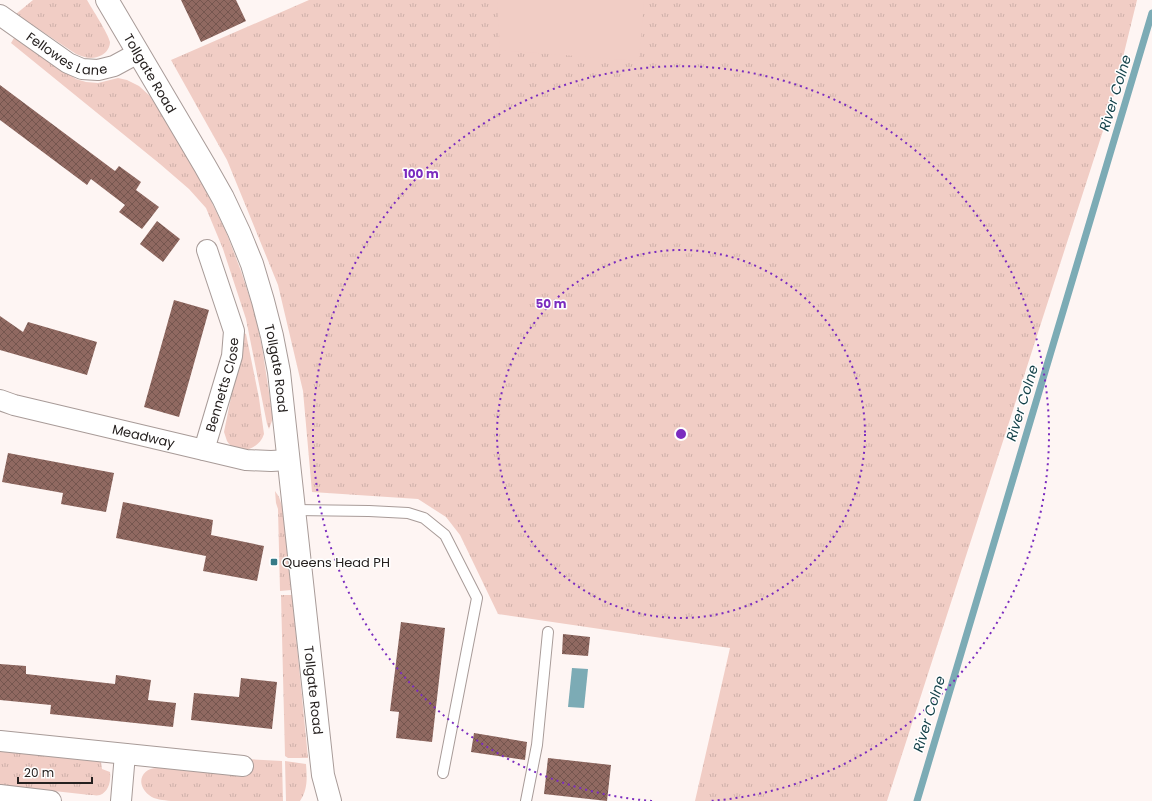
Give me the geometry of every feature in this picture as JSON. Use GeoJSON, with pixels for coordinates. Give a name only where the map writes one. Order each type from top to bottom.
{"type":"FeatureCollection","features":[{"type":"Feature","properties":{"kind":"street","name":"Tollgate Road"},"geometry":{"type":"LineString","coordinates":[[107,0],[223,198],[252,264],[265,308],[279,372],[323,774],[330,801]]}},
{"type":"Feature","properties":{"kind":"street","name":"Fellowes Lane"},"geometry":{"type":"LineString","coordinates":[[0,15],[68,63],[82,69],[98,70],[114,66],[138,53]]}},
{"type":"Feature","properties":{"kind":"street","name":"Bennetts Close"},"geometry":{"type":"LineString","coordinates":[[204,450],[232,356],[234,331],[207,250]]}},
{"type":"Feature","properties":{"kind":"street","name":"Meadway"},"geometry":{"type":"LineString","coordinates":[[0,400],[14,405],[246,460],[289,460]]}},
{"type":"Feature","properties":{"kind":"street"},"geometry":{"type":"LineString","coordinates":[[0,741],[243,766]]}},
{"type":"Feature","properties":{"kind":"street"},"geometry":{"type":"LineString","coordinates":[[121,801],[125,754]]}},
{"type":"Feature","properties":{"kind":"street","name":"Tollgate Road"},"geometry":{"type":"LineString","coordinates":[[317,801],[323,774]]}},
{"type":"Feature","properties":{"kind":"street"},"geometry":{"type":"LineString","coordinates":[[0,795],[51,801]]}},
{"type":"Feature","properties":{"kind":"lane"},"geometry":{"type":"LineString","coordinates":[[295,510],[408,513],[424,518],[445,535],[477,598],[443,773]]}},
{"type":"Feature","properties":{"kind":"lane"},"geometry":{"type":"LineString","coordinates":[[526,801],[537,745],[548,632]]}},
{"type":"Feature","properties":{"kind":"green space"},"geometry":{"type":"Polygon","coordinates":[[[33,0],[87,0],[109,38],[110,42],[108,49],[102,55],[95,58],[89,58],[76,54],[16,14],[33,0]]]}},
{"type":"Feature","properties":{"kind":"green space"},"geometry":{"type":"Polygon","coordinates":[[[309,0],[1137,0],[1111,106],[887,801],[695,801],[730,648],[498,614],[460,535],[446,517],[418,499],[312,492],[303,391],[278,285],[227,160],[171,60],[309,0]]]}},
{"type":"Feature","properties":{"kind":"green space"},"geometry":{"type":"Polygon","coordinates":[[[497,0],[644,0],[639,61],[500,50],[497,0]]]}},
{"type":"Feature","properties":{"kind":"green space"},"geometry":{"type":"Polygon","coordinates":[[[14,38],[76,79],[98,83],[118,78],[127,80],[139,86],[150,96],[203,185],[225,229],[241,271],[255,314],[262,347],[273,418],[269,429],[246,319],[223,249],[206,208],[189,189],[160,164],[11,43],[14,38]]]}},
{"type":"Feature","properties":{"kind":"green space"},"geometry":{"type":"Polygon","coordinates":[[[244,333],[246,334],[259,398],[264,434],[258,444],[247,450],[236,449],[231,446],[227,441],[224,432],[244,333]]]}},
{"type":"Feature","properties":{"kind":"green space"},"geometry":{"type":"Polygon","coordinates":[[[275,491],[279,497],[284,512],[291,590],[280,591],[278,509],[275,491]]]}},
{"type":"Feature","properties":{"kind":"green space"},"geometry":{"type":"Polygon","coordinates":[[[281,595],[292,595],[308,758],[288,758],[285,756],[281,595]]]}},
{"type":"Feature","properties":{"kind":"green space"},"geometry":{"type":"Polygon","coordinates":[[[0,751],[101,762],[102,769],[110,772],[109,785],[106,791],[100,795],[96,795],[0,785],[0,751]]]}},
{"type":"Feature","properties":{"kind":"green space"},"geometry":{"type":"Polygon","coordinates":[[[247,759],[282,761],[283,801],[159,800],[151,797],[142,786],[141,781],[144,773],[153,768],[159,768],[162,765],[247,759]]]}},
{"type":"Feature","properties":{"kind":"green space"},"geometry":{"type":"Polygon","coordinates":[[[285,761],[306,764],[306,788],[300,801],[286,801],[285,761]]]}},
{"type":"Feature","properties":{"kind":"water"},"geometry":{"type":"Polygon","coordinates":[[[572,668],[588,669],[584,708],[568,707],[572,668]]]}},
{"type":"Feature","properties":{"kind":"building"},"geometry":{"type":"Polygon","coordinates":[[[181,0],[236,0],[246,21],[201,42],[181,0]]]}},
{"type":"Feature","properties":{"kind":"building"},"geometry":{"type":"Polygon","coordinates":[[[0,85],[115,171],[119,166],[141,182],[136,190],[159,207],[142,229],[119,212],[125,205],[91,179],[87,185],[0,120],[0,85]]]}},
{"type":"Feature","properties":{"kind":"building"},"geometry":{"type":"Polygon","coordinates":[[[157,221],[180,239],[163,262],[140,244],[157,221]]]}},
{"type":"Feature","properties":{"kind":"building"},"geometry":{"type":"Polygon","coordinates":[[[174,300],[209,310],[179,417],[144,407],[174,300]]]}},
{"type":"Feature","properties":{"kind":"building"},"geometry":{"type":"Polygon","coordinates":[[[0,316],[23,332],[28,322],[97,342],[87,375],[0,350],[0,316]]]}},
{"type":"Feature","properties":{"kind":"building"},"geometry":{"type":"Polygon","coordinates":[[[8,453],[114,473],[106,512],[61,504],[63,493],[2,482],[8,453]]]}},
{"type":"Feature","properties":{"kind":"building"},"geometry":{"type":"Polygon","coordinates":[[[123,502],[213,520],[211,535],[264,546],[257,581],[203,571],[206,556],[116,538],[123,502]]]}},
{"type":"Feature","properties":{"kind":"building"},"geometry":{"type":"Polygon","coordinates":[[[401,622],[445,628],[432,742],[396,738],[399,712],[390,711],[401,622]]]}},
{"type":"Feature","properties":{"kind":"building"},"geometry":{"type":"Polygon","coordinates":[[[563,634],[590,637],[588,656],[562,654],[563,634]]]}},
{"type":"Feature","properties":{"kind":"building"},"geometry":{"type":"Polygon","coordinates":[[[0,664],[26,666],[26,674],[115,684],[116,675],[151,680],[148,700],[176,703],[173,727],[50,714],[51,705],[0,700],[0,664]]]}},
{"type":"Feature","properties":{"kind":"building"},"geometry":{"type":"Polygon","coordinates":[[[241,678],[277,682],[272,729],[191,720],[194,693],[239,697],[241,678]]]}},
{"type":"Feature","properties":{"kind":"building"},"geometry":{"type":"Polygon","coordinates":[[[474,733],[527,742],[525,760],[471,752],[474,733]]]}},
{"type":"Feature","properties":{"kind":"building"},"geometry":{"type":"Polygon","coordinates":[[[548,758],[611,765],[607,801],[544,794],[548,758]]]}},
{"type":"Feature","properties":{"kind":"waterway","name":"River Colne"},"geometry":{"type":"LineString","coordinates":[[917,801],[1152,13]]}},
{"type":"Feature","properties":{"kind":"place","name":"Queens Head PH"},"geometry":{"type":"Point","coordinates":[274,562]}}]}
